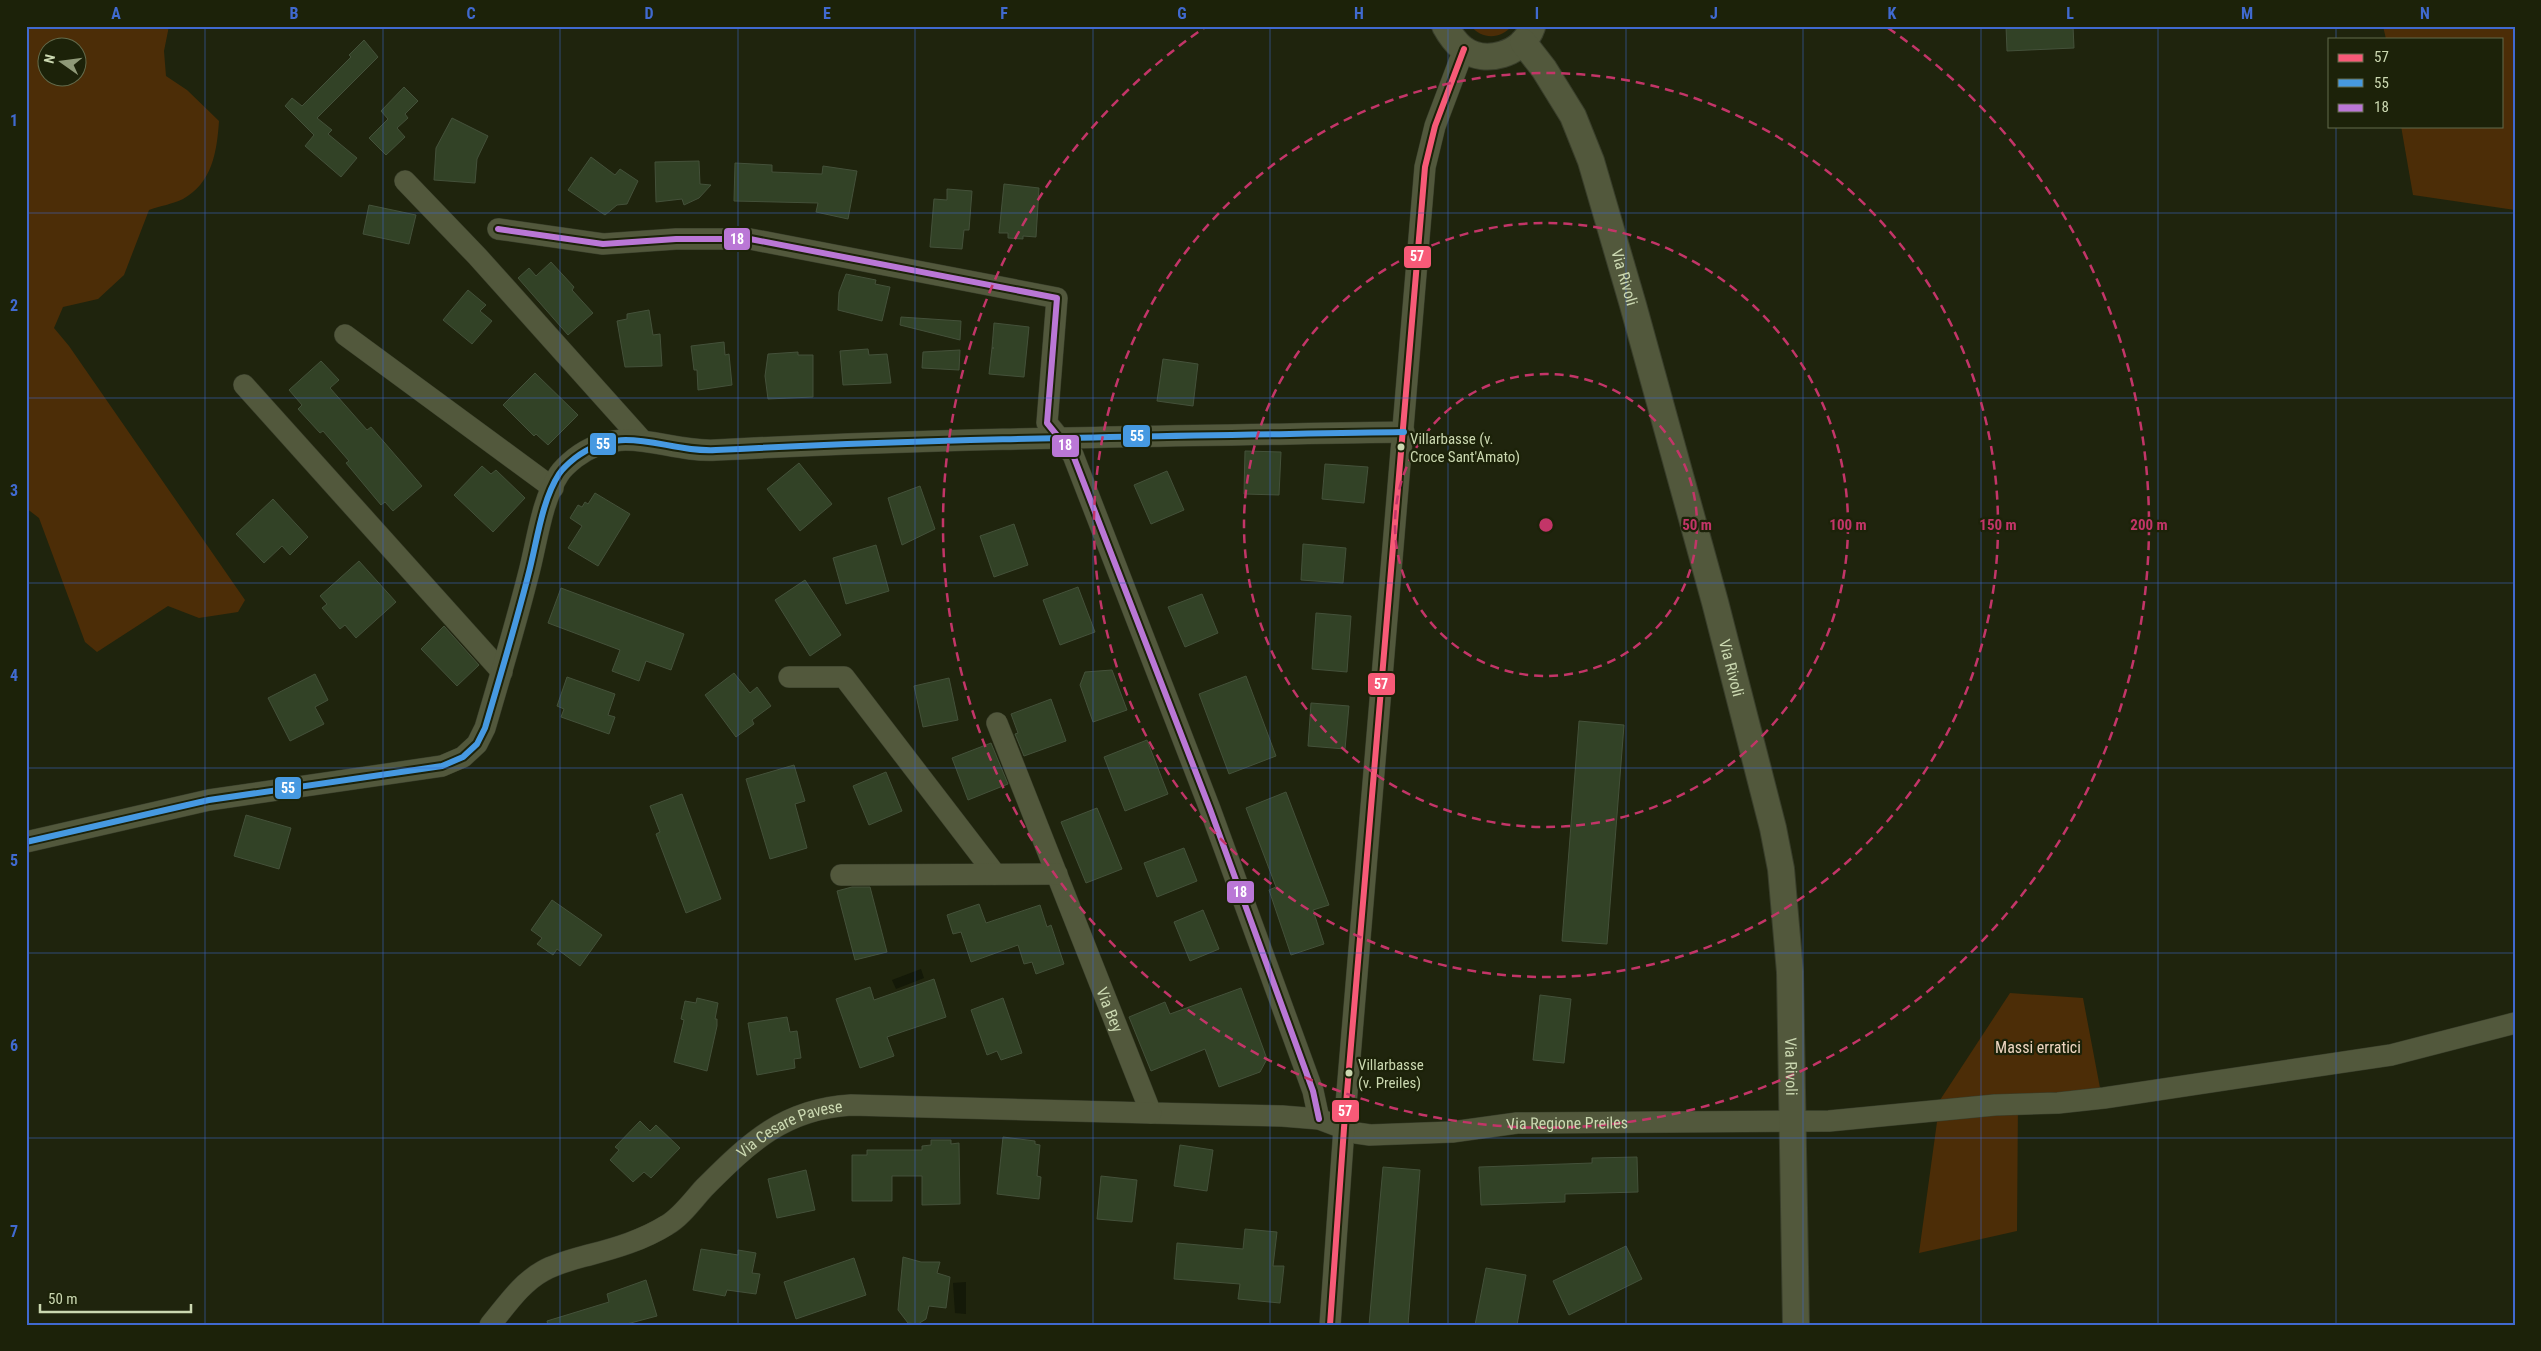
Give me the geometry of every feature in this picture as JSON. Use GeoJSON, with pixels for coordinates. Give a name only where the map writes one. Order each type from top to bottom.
{"type":"FeatureCollection","features":[{"type":"Feature","properties":{"kind":"street"},"geometry":{"type":"LineString","coordinates":[[1330,1325],[1344,1128],[1425,167],[1435,126],[1464,49],[1453,39],[1446,26]]}},
{"type":"Feature","properties":{"kind":"street","name":"Via Rivoli"},"geometry":{"type":"LineString","coordinates":[[1464,49],[1476,55],[1495,56],[1513,50],[1528,34],[1544,69],[1573,116],[1591,162],[1633,304],[1712,592],[1773,828],[1781,869],[1790,972],[1796,1325]]}},
{"type":"Feature","properties":{"kind":"street"},"geometry":{"type":"LineString","coordinates":[[405,182],[477,256],[641,439]]}},
{"type":"Feature","properties":{"kind":"street"},"geometry":{"type":"LineString","coordinates":[[498,229],[602,244],[676,239],[750,239],[1057,298],[1048,423],[1073,455],[1210,809],[1313,1092],[1318,1119]]}},
{"type":"Feature","properties":{"kind":"street"},"geometry":{"type":"LineString","coordinates":[[345,335],[553,488]]}},
{"type":"Feature","properties":{"kind":"street"},"geometry":{"type":"LineString","coordinates":[[244,385],[502,672]]}},
{"type":"Feature","properties":{"kind":"street"},"geometry":{"type":"LineString","coordinates":[[26,842],[209,800],[442,766],[463,756],[477,744],[486,728],[547,504],[560,473],[574,459],[591,447],[614,440],[641,439],[700,451],[856,442],[1404,432]]}},
{"type":"Feature","properties":{"kind":"street"},"geometry":{"type":"LineString","coordinates":[[789,677],[844,677],[995,874]]}},
{"type":"Feature","properties":{"kind":"street","name":"Via Bey"},"geometry":{"type":"LineString","coordinates":[[997,723],[1151,1113]]}},
{"type":"Feature","properties":{"kind":"street"},"geometry":{"type":"LineString","coordinates":[[841,875],[1057,874]]}},
{"type":"Feature","properties":{"kind":"street","name":"Via Regione Preiles"},"geometry":{"type":"LineString","coordinates":[[1344,1128],[1356,1133],[1370,1135],[1452,1132],[1517,1123],[1829,1121],[1995,1105],[2058,1103],[2104,1098],[2391,1055],[2515,1023]]}},
{"type":"Feature","properties":{"kind":"street","name":"Via Cesare Pavese"},"geometry":{"type":"LineString","coordinates":[[490,1325],[522,1286],[542,1271],[558,1264],[646,1237],[669,1224],[744,1149],[771,1130],[801,1114],[824,1107],[851,1105],[1151,1113]]}},
{"type":"Feature","properties":{"kind":"street"},"geometry":{"type":"LineString","coordinates":[[1151,1113],[1282,1116],[1318,1119],[1344,1128]]}},
{"type":"Feature","properties":{"kind":"green space"},"geometry":{"type":"Polygon","coordinates":[[[26,26],[169,26],[164,51],[166,76],[187,90],[219,121],[217,144],[211,166],[201,184],[193,192],[179,201],[149,210],[124,275],[98,299],[63,307],[54,328],[69,346],[245,600],[238,612],[199,618],[168,606],[97,652],[85,642],[39,518],[26,508],[26,26]]]}},
{"type":"Feature","properties":{"kind":"green space"},"geometry":{"type":"Polygon","coordinates":[[[1471,26],[1512,26],[1497,35],[1486,36],[1475,31],[1471,26]]]}},
{"type":"Feature","properties":{"kind":"green space"},"geometry":{"type":"Polygon","coordinates":[[[2383,26],[2515,26],[2515,210],[2413,195],[2401,128],[2504,128],[2504,38],[2386,38],[2383,26]]]}},
{"type":"Feature","properties":{"kind":"green space","name":"Massi erratici"},"geometry":{"type":"Polygon","coordinates":[[[2010,993],[2083,998],[2101,1093],[2018,1100],[2017,1231],[1919,1253],[1940,1100],[2010,993]]]}},
{"type":"Feature","properties":{"kind":"shaded area"},"geometry":{"type":"Polygon","coordinates":[[[921,969],[924,978],[896,989],[892,980],[921,969]]]}},
{"type":"Feature","properties":{"kind":"shaded area"},"geometry":{"type":"Polygon","coordinates":[[[966,1282],[966,1314],[955,1313],[953,1283],[966,1282]]]}},
{"type":"Feature","properties":{"kind":"building"},"geometry":{"type":"Polygon","coordinates":[[[2006,26],[2073,26],[2074,48],[2007,51],[2006,26]]]}},
{"type":"Feature","properties":{"kind":"building"},"geometry":{"type":"Polygon","coordinates":[[[364,40],[378,57],[317,118],[332,130],[328,134],[357,158],[341,177],[305,146],[314,135],[285,106],[292,98],[302,106],[351,57],[349,55],[364,40]]]}},
{"type":"Feature","properties":{"kind":"building"},"geometry":{"type":"Polygon","coordinates":[[[404,87],[418,101],[405,114],[408,118],[397,128],[405,137],[386,155],[369,138],[388,119],[381,111],[404,87]]]}},
{"type":"Feature","properties":{"kind":"building"},"geometry":{"type":"Polygon","coordinates":[[[452,118],[488,136],[477,159],[475,183],[434,180],[436,148],[452,118]]]}},
{"type":"Feature","properties":{"kind":"building"},"geometry":{"type":"Polygon","coordinates":[[[591,157],[615,175],[620,169],[638,181],[627,204],[617,205],[605,215],[568,190],[591,157]]]}},
{"type":"Feature","properties":{"kind":"building"},"geometry":{"type":"Polygon","coordinates":[[[699,161],[700,184],[711,185],[699,198],[684,205],[682,199],[656,202],[655,162],[699,161]]]}},
{"type":"Feature","properties":{"kind":"building"},"geometry":{"type":"Polygon","coordinates":[[[735,163],[772,165],[772,172],[822,174],[823,166],[857,171],[848,219],[816,212],[818,203],[734,201],[735,163]]]}},
{"type":"Feature","properties":{"kind":"building"},"geometry":{"type":"Polygon","coordinates":[[[1004,184],[1039,188],[1036,237],[1023,236],[1023,239],[1008,238],[1008,233],[999,233],[1004,184]]]}},
{"type":"Feature","properties":{"kind":"building"},"geometry":{"type":"Polygon","coordinates":[[[947,189],[972,191],[969,230],[964,230],[962,249],[930,247],[934,199],[947,200],[947,189]]]}},
{"type":"Feature","properties":{"kind":"building"},"geometry":{"type":"Polygon","coordinates":[[[369,205],[416,215],[409,244],[363,234],[369,205]]]}},
{"type":"Feature","properties":{"kind":"building"},"geometry":{"type":"Polygon","coordinates":[[[551,262],[574,287],[572,290],[593,313],[568,335],[518,278],[529,268],[536,276],[551,262]]]}},
{"type":"Feature","properties":{"kind":"building"},"geometry":{"type":"Polygon","coordinates":[[[846,274],[876,280],[875,284],[890,287],[882,321],[838,310],[839,292],[846,274]]]}},
{"type":"Feature","properties":{"kind":"building"},"geometry":{"type":"Polygon","coordinates":[[[468,290],[486,305],[480,311],[492,321],[472,344],[443,320],[468,290]]]}},
{"type":"Feature","properties":{"kind":"building"},"geometry":{"type":"Polygon","coordinates":[[[649,310],[653,335],[660,334],[662,366],[625,367],[617,321],[627,319],[627,314],[649,310]]]}},
{"type":"Feature","properties":{"kind":"building"},"geometry":{"type":"Polygon","coordinates":[[[901,317],[961,321],[960,340],[900,325],[901,317]]]}},
{"type":"Feature","properties":{"kind":"building"},"geometry":{"type":"Polygon","coordinates":[[[994,323],[1029,327],[1024,377],[989,374],[994,323]]]}},
{"type":"Feature","properties":{"kind":"building"},"geometry":{"type":"Polygon","coordinates":[[[724,342],[725,355],[729,354],[732,385],[698,390],[697,370],[694,370],[691,346],[724,342]]]}},
{"type":"Feature","properties":{"kind":"building"},"geometry":{"type":"Polygon","coordinates":[[[868,349],[869,355],[887,354],[891,383],[843,385],[840,351],[868,349]]]}},
{"type":"Feature","properties":{"kind":"building"},"geometry":{"type":"Polygon","coordinates":[[[960,350],[959,370],[922,368],[923,352],[960,350]]]}},
{"type":"Feature","properties":{"kind":"building"},"geometry":{"type":"Polygon","coordinates":[[[798,352],[798,355],[813,355],[813,397],[768,399],[765,376],[768,354],[798,352]]]}},
{"type":"Feature","properties":{"kind":"building"},"geometry":{"type":"Polygon","coordinates":[[[1163,359],[1198,364],[1193,406],[1157,401],[1163,359]]]}},
{"type":"Feature","properties":{"kind":"building"},"geometry":{"type":"Polygon","coordinates":[[[321,361],[339,380],[330,388],[367,430],[371,427],[422,486],[393,511],[385,502],[381,505],[346,463],[349,461],[323,431],[320,433],[298,409],[302,405],[289,390],[321,361]]]}},
{"type":"Feature","properties":{"kind":"building"},"geometry":{"type":"Polygon","coordinates":[[[535,373],[578,415],[548,445],[536,434],[534,436],[503,405],[535,373]]]}},
{"type":"Feature","properties":{"kind":"building"},"geometry":{"type":"Polygon","coordinates":[[[1245,451],[1281,452],[1279,495],[1244,494],[1245,451]]]}},
{"type":"Feature","properties":{"kind":"building"},"geometry":{"type":"Polygon","coordinates":[[[799,463],[832,504],[800,531],[767,489],[799,463]]]}},
{"type":"Feature","properties":{"kind":"building"},"geometry":{"type":"Polygon","coordinates":[[[1325,464],[1368,467],[1364,503],[1322,499],[1325,464]]]}},
{"type":"Feature","properties":{"kind":"building"},"geometry":{"type":"Polygon","coordinates":[[[482,466],[491,474],[496,470],[525,498],[493,532],[454,495],[482,466]]]}},
{"type":"Feature","properties":{"kind":"building"},"geometry":{"type":"Polygon","coordinates":[[[1167,471],[1184,510],[1151,524],[1134,485],[1167,471]]]}},
{"type":"Feature","properties":{"kind":"building"},"geometry":{"type":"Polygon","coordinates":[[[920,486],[935,529],[902,545],[888,498],[920,486]]]}},
{"type":"Feature","properties":{"kind":"building"},"geometry":{"type":"Polygon","coordinates":[[[595,493],[630,514],[598,566],[568,548],[582,526],[570,518],[578,505],[582,507],[585,502],[588,504],[595,493]]]}},
{"type":"Feature","properties":{"kind":"building"},"geometry":{"type":"Polygon","coordinates":[[[273,499],[308,537],[290,555],[282,546],[264,563],[236,534],[273,499]]]}},
{"type":"Feature","properties":{"kind":"building"},"geometry":{"type":"Polygon","coordinates":[[[1014,524],[1028,565],[994,577],[980,536],[1014,524]]]}},
{"type":"Feature","properties":{"kind":"building"},"geometry":{"type":"Polygon","coordinates":[[[1303,544],[1346,548],[1343,583],[1301,580],[1303,544]]]}},
{"type":"Feature","properties":{"kind":"building"},"geometry":{"type":"Polygon","coordinates":[[[876,545],[889,591],[846,604],[833,558],[876,545]]]}},
{"type":"Feature","properties":{"kind":"building"},"geometry":{"type":"Polygon","coordinates":[[[359,561],[396,602],[356,638],[345,625],[340,629],[322,608],[327,604],[320,596],[359,561]]]}},
{"type":"Feature","properties":{"kind":"building"},"geometry":{"type":"Polygon","coordinates":[[[805,580],[841,635],[810,656],[775,600],[805,580]]]}},
{"type":"Feature","properties":{"kind":"building"},"geometry":{"type":"Polygon","coordinates":[[[1078,587],[1095,632],[1060,645],[1043,600],[1078,587]]]}},
{"type":"Feature","properties":{"kind":"building"},"geometry":{"type":"Polygon","coordinates":[[[561,588],[684,634],[671,670],[646,661],[639,681],[612,671],[620,650],[548,623],[561,588]]]}},
{"type":"Feature","properties":{"kind":"building"},"geometry":{"type":"Polygon","coordinates":[[[1202,594],[1218,633],[1185,647],[1168,607],[1202,594]]]}},
{"type":"Feature","properties":{"kind":"building"},"geometry":{"type":"Polygon","coordinates":[[[1316,613],[1351,616],[1347,672],[1312,669],[1316,613]]]}},
{"type":"Feature","properties":{"kind":"building"},"geometry":{"type":"Polygon","coordinates":[[[444,626],[479,665],[457,686],[421,649],[444,626]]]}},
{"type":"Feature","properties":{"kind":"building"},"geometry":{"type":"Polygon","coordinates":[[[1112,670],[1127,710],[1093,722],[1080,685],[1085,672],[1112,670]]]}},
{"type":"Feature","properties":{"kind":"building"},"geometry":{"type":"Polygon","coordinates":[[[734,673],[750,693],[757,687],[771,706],[752,720],[754,724],[736,737],[705,695],[734,673]]]}},
{"type":"Feature","properties":{"kind":"building"},"geometry":{"type":"Polygon","coordinates":[[[315,674],[328,700],[315,707],[324,724],[290,741],[268,698],[315,674]]]}},
{"type":"Feature","properties":{"kind":"building"},"geometry":{"type":"Polygon","coordinates":[[[1246,676],[1276,756],[1229,774],[1199,694],[1246,676]]]}},
{"type":"Feature","properties":{"kind":"building"},"geometry":{"type":"Polygon","coordinates":[[[567,677],[615,694],[608,715],[615,717],[609,734],[561,717],[564,709],[557,706],[567,677]]]}},
{"type":"Feature","properties":{"kind":"building"},"geometry":{"type":"Polygon","coordinates":[[[949,678],[958,720],[923,727],[914,686],[949,678]]]}},
{"type":"Feature","properties":{"kind":"building"},"geometry":{"type":"Polygon","coordinates":[[[1051,699],[1066,741],[1024,756],[1015,734],[1018,733],[1011,714],[1051,699]]]}},
{"type":"Feature","properties":{"kind":"building"},"geometry":{"type":"Polygon","coordinates":[[[1311,703],[1349,706],[1345,749],[1308,746],[1311,703]]]}},
{"type":"Feature","properties":{"kind":"building"},"geometry":{"type":"Polygon","coordinates":[[[1579,721],[1624,725],[1607,944],[1562,941],[1579,721]]]}},
{"type":"Feature","properties":{"kind":"building"},"geometry":{"type":"Polygon","coordinates":[[[1147,740],[1168,794],[1125,811],[1104,757],[1147,740]]]}},
{"type":"Feature","properties":{"kind":"building"},"geometry":{"type":"Polygon","coordinates":[[[991,743],[1008,784],[968,800],[952,758],[991,743]]]}},
{"type":"Feature","properties":{"kind":"building"},"geometry":{"type":"Polygon","coordinates":[[[794,765],[805,801],[795,804],[807,848],[770,859],[746,779],[794,765]]]}},
{"type":"Feature","properties":{"kind":"building"},"geometry":{"type":"Polygon","coordinates":[[[886,772],[902,811],[869,825],[853,786],[886,772]]]}},
{"type":"Feature","properties":{"kind":"building"},"geometry":{"type":"Polygon","coordinates":[[[1286,792],[1329,905],[1313,910],[1324,944],[1291,955],[1269,890],[1276,887],[1246,808],[1286,792]]]}},
{"type":"Feature","properties":{"kind":"building"},"geometry":{"type":"Polygon","coordinates":[[[682,794],[721,899],[686,913],[656,834],[660,832],[650,806],[682,794]]]}},
{"type":"Feature","properties":{"kind":"building"},"geometry":{"type":"Polygon","coordinates":[[[1097,808],[1122,869],[1086,883],[1061,822],[1097,808]]]}},
{"type":"Feature","properties":{"kind":"building"},"geometry":{"type":"Polygon","coordinates":[[[246,815],[291,828],[279,869],[234,856],[246,815]]]}},
{"type":"Feature","properties":{"kind":"building"},"geometry":{"type":"Polygon","coordinates":[[[1184,848],[1197,881],[1157,897],[1144,863],[1184,848]]]}},
{"type":"Feature","properties":{"kind":"building"},"geometry":{"type":"Polygon","coordinates":[[[852,887],[870,887],[887,952],[855,960],[837,891],[852,887]]]}},
{"type":"Feature","properties":{"kind":"building"},"geometry":{"type":"Polygon","coordinates":[[[552,900],[602,935],[580,966],[557,949],[553,955],[537,944],[542,938],[531,930],[552,900]]]}},
{"type":"Feature","properties":{"kind":"building"},"geometry":{"type":"Polygon","coordinates":[[[979,904],[986,923],[1040,905],[1047,927],[1051,925],[1064,964],[1036,974],[1032,962],[1024,964],[1018,945],[971,962],[961,932],[953,934],[947,915],[979,904]]]}},
{"type":"Feature","properties":{"kind":"building"},"geometry":{"type":"Polygon","coordinates":[[[1203,910],[1219,949],[1190,961],[1174,922],[1203,910]]]}},
{"type":"Feature","properties":{"kind":"building"},"geometry":{"type":"Polygon","coordinates":[[[934,979],[946,1017],[887,1037],[894,1056],[860,1068],[836,999],[870,987],[874,1000],[934,979]]]}},
{"type":"Feature","properties":{"kind":"building"},"geometry":{"type":"Polygon","coordinates":[[[1241,988],[1267,1059],[1260,1072],[1219,1087],[1205,1049],[1151,1071],[1129,1017],[1165,1002],[1170,1014],[1241,988]]]}},
{"type":"Feature","properties":{"kind":"building"},"geometry":{"type":"Polygon","coordinates":[[[1540,995],[1571,999],[1564,1063],[1533,1060],[1540,995]]]}},
{"type":"Feature","properties":{"kind":"building"},"geometry":{"type":"Polygon","coordinates":[[[697,998],[718,1003],[715,1019],[717,1019],[717,1026],[707,1071],[674,1062],[684,1020],[681,1019],[685,1001],[696,1003],[697,998]]]}},
{"type":"Feature","properties":{"kind":"building"},"geometry":{"type":"Polygon","coordinates":[[[1003,998],[1022,1053],[1001,1060],[997,1051],[987,1055],[971,1010],[1003,998]]]}},
{"type":"Feature","properties":{"kind":"building"},"geometry":{"type":"Polygon","coordinates":[[[787,1017],[790,1032],[797,1031],[801,1058],[794,1059],[795,1068],[757,1075],[748,1023],[787,1017]]]}},
{"type":"Feature","properties":{"kind":"building"},"geometry":{"type":"Polygon","coordinates":[[[640,1121],[650,1131],[656,1125],[680,1148],[651,1178],[644,1172],[633,1182],[610,1160],[619,1150],[615,1147],[640,1121]]]}},
{"type":"Feature","properties":{"kind":"building"},"geometry":{"type":"Polygon","coordinates":[[[1003,1137],[1035,1141],[1035,1144],[1040,1145],[1037,1176],[1041,1177],[1039,1199],[997,1194],[1003,1137]]]}},
{"type":"Feature","properties":{"kind":"building"},"geometry":{"type":"Polygon","coordinates":[[[931,1140],[951,1140],[951,1144],[959,1143],[960,1204],[922,1205],[922,1176],[892,1176],[892,1201],[852,1201],[852,1155],[867,1155],[867,1150],[922,1150],[922,1146],[931,1145],[931,1140]]]}},
{"type":"Feature","properties":{"kind":"building"},"geometry":{"type":"Polygon","coordinates":[[[1180,1145],[1213,1150],[1207,1191],[1174,1186],[1180,1145]]]}},
{"type":"Feature","properties":{"kind":"building"},"geometry":{"type":"Polygon","coordinates":[[[1637,1157],[1638,1192],[1565,1194],[1565,1202],[1481,1205],[1479,1167],[1592,1163],[1592,1158],[1637,1157]]]}},
{"type":"Feature","properties":{"kind":"building"},"geometry":{"type":"Polygon","coordinates":[[[1383,1167],[1420,1170],[1408,1325],[1369,1325],[1383,1167]]]}},
{"type":"Feature","properties":{"kind":"building"},"geometry":{"type":"Polygon","coordinates":[[[806,1170],[815,1210],[777,1218],[768,1179],[806,1170]]]}},
{"type":"Feature","properties":{"kind":"building"},"geometry":{"type":"Polygon","coordinates":[[[1101,1176],[1137,1180],[1132,1222],[1097,1219],[1101,1176]]]}},
{"type":"Feature","properties":{"kind":"building"},"geometry":{"type":"Polygon","coordinates":[[[1245,1229],[1277,1232],[1273,1266],[1284,1266],[1280,1303],[1238,1299],[1240,1284],[1174,1279],[1177,1243],[1243,1249],[1245,1229]]]}},
{"type":"Feature","properties":{"kind":"building"},"geometry":{"type":"Polygon","coordinates":[[[1626,1246],[1642,1279],[1569,1315],[1553,1281],[1626,1246]]]}},
{"type":"Feature","properties":{"kind":"building"},"geometry":{"type":"Polygon","coordinates":[[[701,1249],[738,1255],[738,1250],[756,1253],[752,1273],[760,1274],[756,1294],[727,1290],[725,1296],[693,1290],[701,1249]]]}},
{"type":"Feature","properties":{"kind":"building"},"geometry":{"type":"Polygon","coordinates":[[[903,1257],[921,1262],[940,1262],[937,1273],[950,1277],[946,1308],[929,1306],[926,1319],[918,1324],[908,1323],[898,1310],[903,1257]]]}},
{"type":"Feature","properties":{"kind":"building"},"geometry":{"type":"Polygon","coordinates":[[[854,1258],[866,1295],[796,1319],[784,1282],[854,1258]]]}},
{"type":"Feature","properties":{"kind":"building"},"geometry":{"type":"Polygon","coordinates":[[[1486,1268],[1526,1275],[1517,1325],[1475,1325],[1486,1268]]]}},
{"type":"Feature","properties":{"kind":"building"},"geometry":{"type":"Polygon","coordinates":[[[646,1280],[657,1316],[623,1325],[548,1325],[547,1321],[609,1302],[607,1294],[646,1280]]]}},
{"type":"Feature","properties":{"kind":"transit line","name":"57"},"geometry":{"type":"LineString","coordinates":[[1330,1325],[1344,1128],[1425,167],[1435,126],[1464,49]]}},
{"type":"Feature","properties":{"kind":"transit line","name":"18"},"geometry":{"type":"LineString","coordinates":[[498,229],[603,244],[676,239],[750,239],[1057,298],[1047,423],[1073,455],[1210,809],[1313,1091],[1319,1119]]}},
{"type":"Feature","properties":{"kind":"transit line","name":"55"},"geometry":{"type":"LineString","coordinates":[[26,842],[209,800],[442,766],[463,757],[477,744],[485,728],[523,595],[540,523],[553,485],[567,465],[593,447],[627,440],[697,450],[716,450],[974,440],[1404,432]]}},
{"type":"Feature","properties":{"kind":"place","name":"Villarbasse (v. Croce Sant'Amato)"},"geometry":{"type":"Point","coordinates":[1401,447]}},
{"type":"Feature","properties":{"kind":"place","name":"Villarbasse (v. Preiles)"},"geometry":{"type":"Point","coordinates":[1349,1073]}}]}
